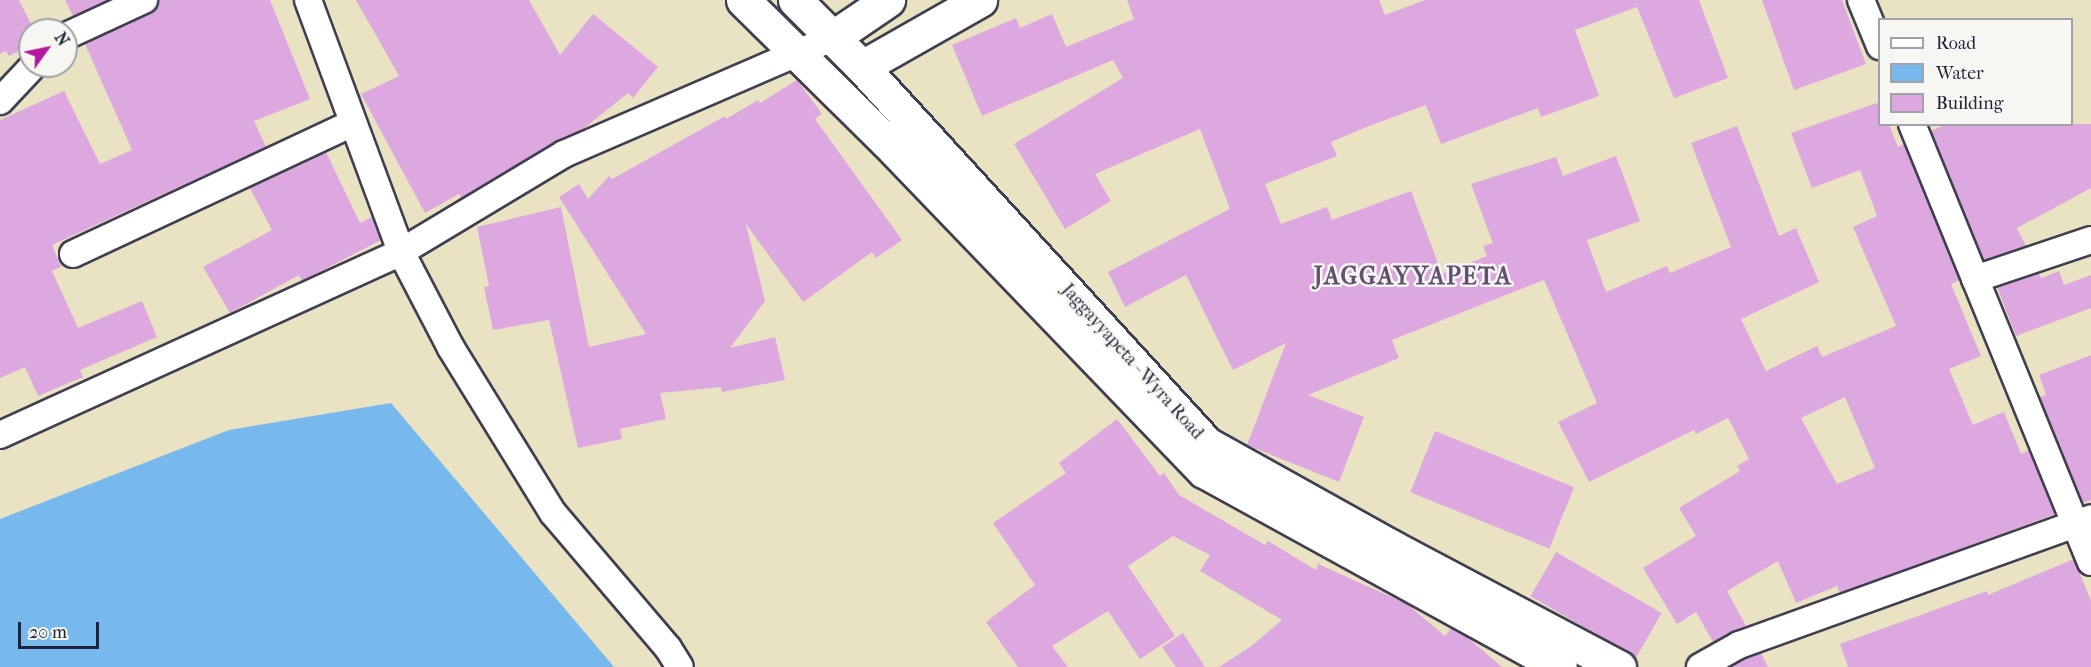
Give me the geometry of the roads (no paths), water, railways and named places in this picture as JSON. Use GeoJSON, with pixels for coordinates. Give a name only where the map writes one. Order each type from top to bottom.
{"type":"FeatureCollection","features":[{"type":"Feature","properties":{"kind":"main road"},"geometry":{"type":"LineString","coordinates":[[744,0],[1204,471],[1560,667]]}},
{"type":"Feature","properties":{"kind":"main road","name":"Jaggayyapeta - Wyra Road"},"geometry":{"type":"LineString","coordinates":[[795,0],[862,67],[1207,444],[1392,547],[1619,667]]}},
{"type":"Feature","properties":{"kind":"main road"},"geometry":{"type":"LineString","coordinates":[[832,38],[888,0]]}},
{"type":"Feature","properties":{"kind":"main road"},"geometry":{"type":"LineString","coordinates":[[862,67],[980,0]]}},
{"type":"Feature","properties":{"kind":"street"},"geometry":{"type":"LineString","coordinates":[[78,30],[144,0]]}},
{"type":"Feature","properties":{"kind":"street"},"geometry":{"type":"LineString","coordinates":[[308,0],[401,252],[451,348],[554,513],[668,648],[680,667]]}},
{"type":"Feature","properties":{"kind":"street"},"geometry":{"type":"LineString","coordinates":[[1861,0],[1878,41]]}},
{"type":"Feature","properties":{"kind":"street"},"geometry":{"type":"LineString","coordinates":[[0,435],[401,252],[564,154],[832,38]]}},
{"type":"Feature","properties":{"kind":"street"},"geometry":{"type":"LineString","coordinates":[[0,101],[22,78]]}},
{"type":"Feature","properties":{"kind":"street"},"geometry":{"type":"LineString","coordinates":[[73,254],[353,123]]}},
{"type":"Feature","properties":{"kind":"street"},"geometry":{"type":"LineString","coordinates":[[1913,126],[1975,279],[2083,520],[2091,562]]}},
{"type":"Feature","properties":{"kind":"street"},"geometry":{"type":"LineString","coordinates":[[1975,279],[2091,240]]}},
{"type":"Feature","properties":{"kind":"street"},"geometry":{"type":"LineString","coordinates":[[1700,667],[1740,645],[2083,520]]}},
{"type":"Feature","properties":{"kind":"water"},"geometry":{"type":"Polygon","coordinates":[[[391,403],[614,667],[0,667],[0,519],[229,430],[391,403]]]}},
{"type":"Feature","properties":{"kind":"district","name":"JAGGAYYAPETA"},"geometry":{"type":"Point","coordinates":[1413,277]}}]}
